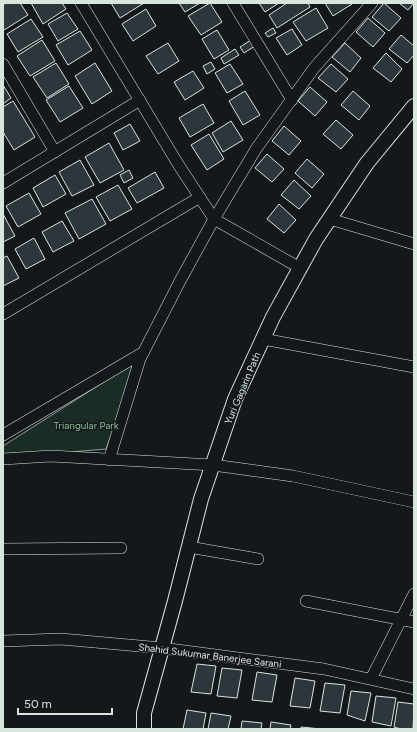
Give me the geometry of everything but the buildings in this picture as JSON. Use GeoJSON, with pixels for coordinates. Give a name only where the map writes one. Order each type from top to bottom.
{"type":"FeatureCollection","features":[{"type":"Feature","properties":{"kind":"street"},"geometry":{"type":"LineString","coordinates":[[81,3],[214,219],[300,268]]}},
{"type":"Feature","properties":{"kind":"street"},"geometry":{"type":"LineString","coordinates":[[233,3],[292,100]]}},
{"type":"Feature","properties":{"kind":"street"},"geometry":{"type":"LineString","coordinates":[[109,460],[140,359],[214,219],[256,149],[314,68],[369,4]]}},
{"type":"Feature","properties":{"kind":"street"},"geometry":{"type":"LineString","coordinates":[[3,64],[55,152]]}},
{"type":"Feature","properties":{"kind":"street"},"geometry":{"type":"LineString","coordinates":[[3,183],[140,100]]}},
{"type":"Feature","properties":{"kind":"street","name":"Yuri Gagarin Path"},"geometry":{"type":"LineString","coordinates":[[144,729],[144,713],[201,499],[235,399],[273,316],[316,239],[367,163],[414,106]]}},
{"type":"Feature","properties":{"kind":"street"},"geometry":{"type":"LineString","coordinates":[[3,314],[200,197]]}},
{"type":"Feature","properties":{"kind":"street"},"geometry":{"type":"LineString","coordinates":[[330,219],[414,244]]}},
{"type":"Feature","properties":{"kind":"street"},"geometry":{"type":"LineString","coordinates":[[263,339],[414,367]]}},
{"type":"Feature","properties":{"kind":"street"},"geometry":{"type":"LineString","coordinates":[[3,435],[144,352]]}},
{"type":"Feature","properties":{"kind":"street"},"geometry":{"type":"LineString","coordinates":[[3,459],[51,456],[213,466],[293,476],[414,502]]}},
{"type":"Feature","properties":{"kind":"street"},"geometry":{"type":"LineString","coordinates":[[189,547],[258,559]]}},
{"type":"Feature","properties":{"kind":"street"},"geometry":{"type":"LineString","coordinates":[[3,549],[120,548]]}},
{"type":"Feature","properties":{"kind":"street"},"geometry":{"type":"LineString","coordinates":[[372,680],[414,594]]}},
{"type":"Feature","properties":{"kind":"street"},"geometry":{"type":"LineString","coordinates":[[306,601],[414,622]]}},
{"type":"Feature","properties":{"kind":"street","name":"Shahid Sukumar Banerjee Sarani"},"geometry":{"type":"LineString","coordinates":[[3,641],[61,640],[162,648],[324,669],[414,689]]}},
{"type":"Feature","properties":{"kind":"green space","name":"Triangular Park"},"geometry":{"type":"Polygon","coordinates":[[[140,359],[106,449],[3,458],[3,446],[140,359]]]}}]}
